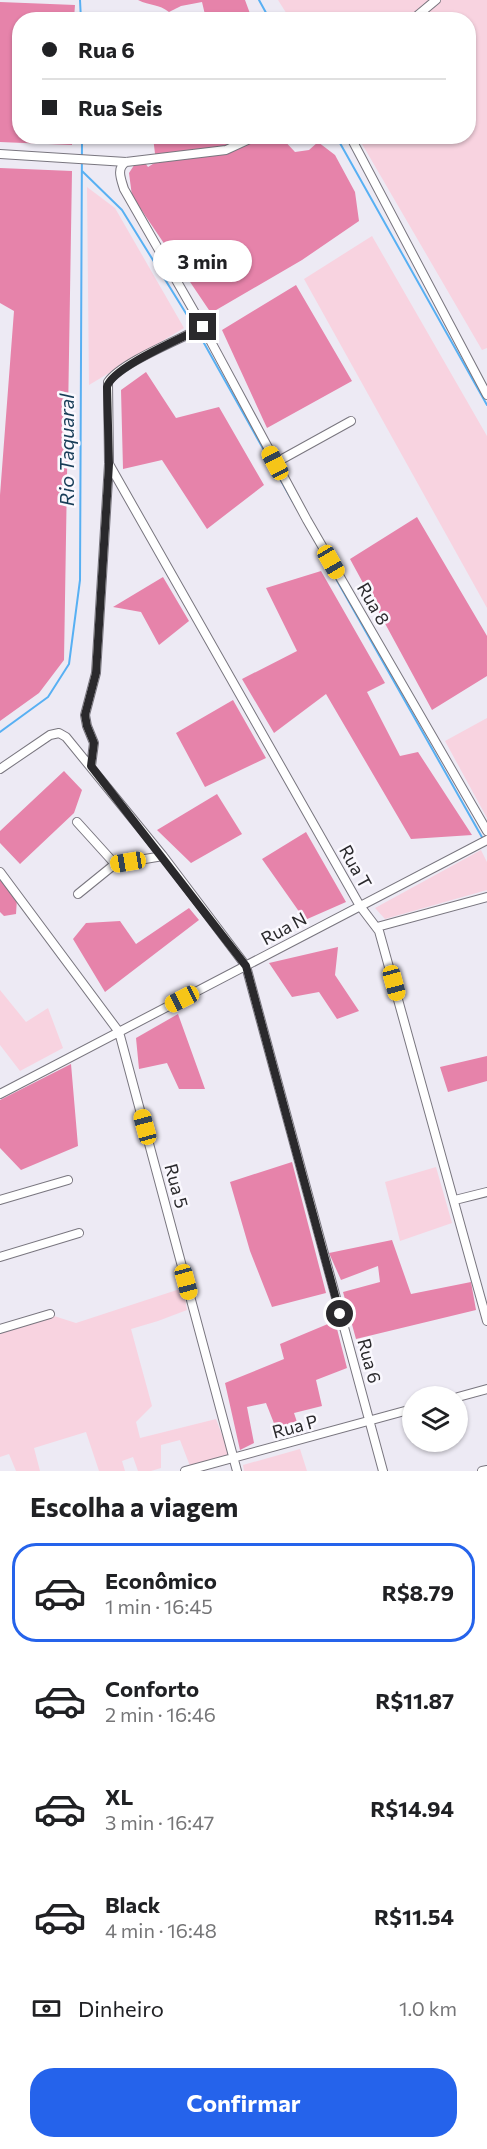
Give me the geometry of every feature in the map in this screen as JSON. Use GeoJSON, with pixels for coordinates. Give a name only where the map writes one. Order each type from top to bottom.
{"type":"FeatureCollection","features":[{"type":"Feature","properties":{"kind":"street"},"geometry":{"type":"LineString","coordinates":[[422,12],[436,0]]}},
{"type":"Feature","properties":{"kind":"street"},"geometry":{"type":"LineString","coordinates":[[0,154],[126,162],[225,150],[238,144]]}},
{"type":"Feature","properties":{"kind":"street"},"geometry":{"type":"LineString","coordinates":[[354,144],[487,395]]}},
{"type":"Feature","properties":{"kind":"street","name":"Rua 8"},"geometry":{"type":"LineString","coordinates":[[126,162],[121,167],[119,175],[124,189],[198,330],[487,831]]}},
{"type":"Feature","properties":{"kind":"street"},"geometry":{"type":"LineString","coordinates":[[91,766],[94,743],[85,715],[96,673],[109,464],[107,387],[110,379],[132,363],[198,330]]}},
{"type":"Feature","properties":{"kind":"street"},"geometry":{"type":"LineString","coordinates":[[275,463],[351,421]]}},
{"type":"Feature","properties":{"kind":"street","name":"Rua T"},"geometry":{"type":"LineString","coordinates":[[109,464],[360,906],[377,927],[487,1321]]}},
{"type":"Feature","properties":{"kind":"street","name":"Rua 6"},"geometry":{"type":"LineString","coordinates":[[0,769],[50,735],[59,734],[66,737],[163,856],[246,966],[383,1471]]}},
{"type":"Feature","properties":{"kind":"street"},"geometry":{"type":"LineString","coordinates":[[77,822],[115,864]]}},
{"type":"Feature","properties":{"kind":"street","name":"Rua N"},"geometry":{"type":"LineString","coordinates":[[0,1094],[484,842]]}},
{"type":"Feature","properties":{"kind":"street"},"geometry":{"type":"LineString","coordinates":[[78,894],[115,864],[163,856]]}},
{"type":"Feature","properties":{"kind":"street","name":"Rua 5"},"geometry":{"type":"LineString","coordinates":[[0,872],[119,1032],[237,1471]]}},
{"type":"Feature","properties":{"kind":"street"},"geometry":{"type":"LineString","coordinates":[[377,927],[487,897]]}},
{"type":"Feature","properties":{"kind":"street"},"geometry":{"type":"LineString","coordinates":[[0,1200],[68,1180]]}},
{"type":"Feature","properties":{"kind":"street"},"geometry":{"type":"LineString","coordinates":[[455,1200],[487,1192]]}},
{"type":"Feature","properties":{"kind":"street"},"geometry":{"type":"LineString","coordinates":[[0,1257],[79,1233]]}},
{"type":"Feature","properties":{"kind":"street"},"geometry":{"type":"LineString","coordinates":[[0,1329],[50,1314]]}},
{"type":"Feature","properties":{"kind":"street"},"geometry":{"type":"LineString","coordinates":[[468,1394],[487,1389]]}},
{"type":"Feature","properties":{"kind":"street","name":"Rua P"},"geometry":{"type":"LineString","coordinates":[[185,1471],[402,1412]]}},
{"type":"Feature","properties":{"kind":"street"},"geometry":{"type":"LineString","coordinates":[[482,1471],[487,1470]]}},
{"type":"Feature","properties":{"kind":"shaded area"},"geometry":{"type":"Polygon","coordinates":[[[138,0],[245,0],[249,12],[204,12],[202,2],[181,6],[169,12],[138,0]]]}},
{"type":"Feature","properties":{"kind":"shaded area"},"geometry":{"type":"Polygon","coordinates":[[[278,0],[487,0],[487,348],[482,350],[362,144],[476,144],[476,12],[286,12],[278,0]]]}},
{"type":"Feature","properties":{"kind":"shaded area"},"geometry":{"type":"Polygon","coordinates":[[[0,2],[75,5],[74,12],[12,12],[12,142],[0,142],[0,2]]]}},
{"type":"Feature","properties":{"kind":"shaded area"},"geometry":{"type":"Polygon","coordinates":[[[154,144],[288,144],[295,152],[309,150],[316,144],[321,144],[335,155],[355,192],[359,221],[302,260],[211,313],[132,196],[129,173],[140,156],[148,167],[156,162],[154,144]]]}},
{"type":"Feature","properties":{"kind":"shaded area"},"geometry":{"type":"Polygon","coordinates":[[[0,168],[72,171],[64,660],[39,693],[0,721],[0,495],[14,311],[0,303],[0,168]]]}},
{"type":"Feature","properties":{"kind":"shaded area"},"geometry":{"type":"Polygon","coordinates":[[[87,187],[115,208],[184,328],[89,385],[87,187]]]}},
{"type":"Feature","properties":{"kind":"shaded area"},"geometry":{"type":"Polygon","coordinates":[[[372,236],[487,436],[487,608],[304,279],[372,236]]]}},
{"type":"Feature","properties":{"kind":"shaded area"},"geometry":{"type":"Polygon","coordinates":[[[296,285],[352,381],[267,428],[222,330],[296,285]]]}},
{"type":"Feature","properties":{"kind":"shaded area"},"geometry":{"type":"Polygon","coordinates":[[[146,372],[176,418],[219,407],[264,485],[207,529],[162,460],[123,469],[121,390],[146,372]]]}},
{"type":"Feature","properties":{"kind":"shaded area"},"geometry":{"type":"Polygon","coordinates":[[[417,517],[487,636],[487,676],[432,710],[350,559],[417,517]]]}},
{"type":"Feature","properties":{"kind":"shaded area"},"geometry":{"type":"Polygon","coordinates":[[[321,571],[385,683],[367,692],[400,756],[418,752],[472,835],[411,839],[326,694],[274,733],[242,679],[297,651],[266,588],[321,571]]]}},
{"type":"Feature","properties":{"kind":"shaded area"},"geometry":{"type":"Polygon","coordinates":[[[163,577],[189,621],[159,645],[141,612],[113,607],[163,577]]]}},
{"type":"Feature","properties":{"kind":"shaded area"},"geometry":{"type":"Polygon","coordinates":[[[233,700],[266,758],[205,787],[176,733],[233,700]]]}},
{"type":"Feature","properties":{"kind":"shaded area"},"geometry":{"type":"Polygon","coordinates":[[[487,718],[487,818],[445,741],[487,718]]]}},
{"type":"Feature","properties":{"kind":"shaded area"},"geometry":{"type":"Polygon","coordinates":[[[64,771],[82,790],[74,813],[20,864],[0,843],[0,831],[64,771]]]}},
{"type":"Feature","properties":{"kind":"shaded area"},"geometry":{"type":"Polygon","coordinates":[[[217,794],[242,834],[191,863],[157,830],[217,794]]]}},
{"type":"Feature","properties":{"kind":"shaded area"},"geometry":{"type":"Polygon","coordinates":[[[306,832],[346,902],[305,920],[262,859],[306,832]]]}},
{"type":"Feature","properties":{"kind":"shaded area"},"geometry":{"type":"Polygon","coordinates":[[[481,850],[487,862],[487,890],[385,919],[375,908],[481,850]]]}},
{"type":"Feature","properties":{"kind":"shaded area"},"geometry":{"type":"Polygon","coordinates":[[[0,880],[17,898],[16,914],[4,916],[0,912],[0,880]]]}},
{"type":"Feature","properties":{"kind":"shaded area"},"geometry":{"type":"Polygon","coordinates":[[[189,908],[199,920],[105,992],[73,939],[86,923],[120,921],[136,944],[189,908]]]}},
{"type":"Feature","properties":{"kind":"shaded area"},"geometry":{"type":"Polygon","coordinates":[[[338,947],[335,975],[359,1011],[337,1019],[319,992],[292,997],[269,963],[338,947]]]}},
{"type":"Feature","properties":{"kind":"shaded area"},"geometry":{"type":"Polygon","coordinates":[[[0,990],[26,1022],[48,1008],[63,1048],[20,1071],[0,1045],[0,990]]]}},
{"type":"Feature","properties":{"kind":"shaded area"},"geometry":{"type":"Polygon","coordinates":[[[178,1014],[205,1089],[179,1089],[167,1063],[139,1069],[136,1038],[178,1014]]]}},
{"type":"Feature","properties":{"kind":"shaded area"},"geometry":{"type":"Polygon","coordinates":[[[487,1056],[487,1081],[448,1092],[440,1067],[487,1056]]]}},
{"type":"Feature","properties":{"kind":"shaded area"},"geometry":{"type":"Polygon","coordinates":[[[71,1064],[78,1146],[21,1170],[0,1148],[0,1100],[71,1064]]]}},
{"type":"Feature","properties":{"kind":"shaded area"},"geometry":{"type":"Polygon","coordinates":[[[292,1162],[326,1293],[272,1307],[250,1251],[230,1182],[292,1162]]]}},
{"type":"Feature","properties":{"kind":"shaded area"},"geometry":{"type":"Polygon","coordinates":[[[436,1167],[452,1223],[400,1241],[385,1182],[436,1167]]]}},
{"type":"Feature","properties":{"kind":"shaded area"},"geometry":{"type":"Polygon","coordinates":[[[392,1240],[411,1294],[471,1282],[476,1310],[356,1339],[343,1292],[380,1282],[378,1266],[341,1280],[329,1253],[392,1240]]]}},
{"type":"Feature","properties":{"kind":"shaded area"},"geometry":{"type":"Polygon","coordinates":[[[183,1288],[187,1310],[131,1329],[152,1406],[136,1422],[140,1438],[216,1419],[230,1456],[190,1466],[180,1440],[161,1445],[161,1468],[138,1471],[133,1457],[122,1461],[125,1471],[99,1471],[86,1432],[34,1448],[40,1471],[16,1471],[9,1454],[0,1457],[0,1333],[54,1316],[76,1323],[183,1288]]]}},
{"type":"Feature","properties":{"kind":"shaded area"},"geometry":{"type":"Polygon","coordinates":[[[335,1321],[347,1368],[316,1380],[322,1406],[294,1413],[301,1434],[279,1436],[266,1403],[247,1407],[254,1443],[240,1450],[225,1383],[284,1359],[280,1344],[335,1321]]]}},
{"type":"Feature","properties":{"kind":"shaded area"},"geometry":{"type":"Polygon","coordinates":[[[300,1449],[307,1471],[244,1471],[243,1465],[300,1449]]]}},
{"type":"Feature","properties":{"kind":"waterway","name":"Rio Taquaral"},"geometry":{"type":"LineString","coordinates":[[80,0],[81,12]]}},
{"type":"Feature","properties":{"kind":"waterway"},"geometry":{"type":"LineString","coordinates":[[259,0],[266,12]]}},
{"type":"Feature","properties":{"kind":"waterway","name":"Rio Taquaral"},"geometry":{"type":"LineString","coordinates":[[0,732],[48,697],[69,664],[80,580],[82,144]]}},
{"type":"Feature","properties":{"kind":"waterway"},"geometry":{"type":"LineString","coordinates":[[340,144],[487,405]]}},
{"type":"Feature","properties":{"kind":"waterway"},"geometry":{"type":"LineString","coordinates":[[82,171],[122,210],[200,336],[293,502]]}},
{"type":"Feature","properties":{"kind":"waterway"},"geometry":{"type":"LineString","coordinates":[[322,554],[483,839]]}},
{"type":"Feature","properties":{"kind":"route"},"geometry":{"type":"LineString","coordinates":[[203,327],[132,363],[108,382],[109,464],[96,673],[85,709],[87,726],[94,743],[91,766],[246,966],[340,1314]]}}]}
